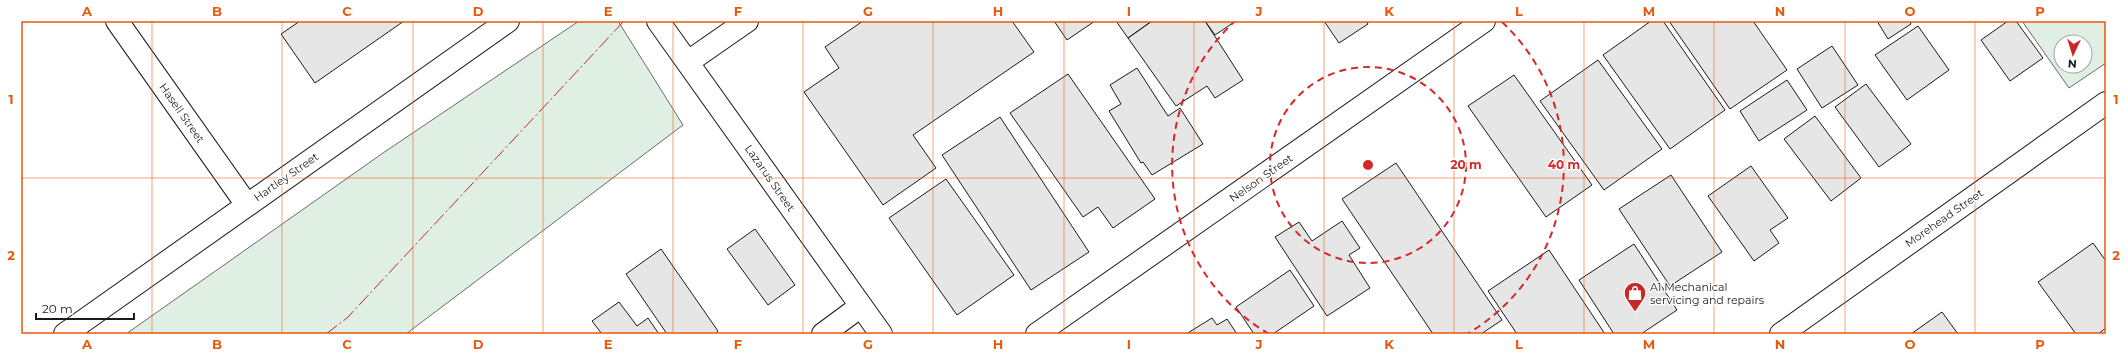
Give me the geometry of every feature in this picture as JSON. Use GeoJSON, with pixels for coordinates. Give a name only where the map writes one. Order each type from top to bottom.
{"type":"FeatureCollection","features":[{"type":"Feature","properties":{"kind":"street","name":"Hasell Street"},"geometry":{"type":"LineString","coordinates":[[117,21],[247,205]]}},
{"type":"Feature","properties":{"kind":"street","name":"Hartley Street"},"geometry":{"type":"LineString","coordinates":[[65,334],[508,21]]}},
{"type":"Feature","properties":{"kind":"street","name":"Lazarus Street"},"geometry":{"type":"LineString","coordinates":[[658,21],[881,334]]}},
{"type":"Feature","properties":{"kind":"street"},"geometry":{"type":"LineString","coordinates":[[688,62],[747,21]]}},
{"type":"Feature","properties":{"kind":"street","name":"Nelson Street"},"geometry":{"type":"LineString","coordinates":[[1037,334],[1484,21]]}},
{"type":"Feature","properties":{"kind":"street","name":"Morehead Street"},"geometry":{"type":"LineString","coordinates":[[1781,334],[2106,103]]}},
{"type":"Feature","properties":{"kind":"street"},"geometry":{"type":"LineString","coordinates":[[822,334],[861,306]]}},
{"type":"Feature","properties":{"kind":"green space"},"geometry":{"type":"Polygon","coordinates":[[[579,21],[618,21],[683,125],[406,334],[126,334],[383,153],[579,21]]]}},
{"type":"Feature","properties":{"kind":"green space"},"geometry":{"type":"Polygon","coordinates":[[[2022,21],[2106,21],[2106,63],[2093,72],[2093,34],[2053,34],[2053,65],[2022,21]]]}},
{"type":"Feature","properties":{"kind":"green space"},"geometry":{"type":"Polygon","coordinates":[[[2059,74],[2090,74],[2069,88],[2059,74]]]}},
{"type":"Feature","properties":{"kind":"building"},"geometry":{"type":"Polygon","coordinates":[[[300,21],[404,21],[315,83],[281,34],[300,21]]]}},
{"type":"Feature","properties":{"kind":"building"},"geometry":{"type":"Polygon","coordinates":[[[863,21],[1012,21],[1034,52],[913,135],[936,168],[883,205],[804,92],[839,68],[825,47],[863,21]]]}},
{"type":"Feature","properties":{"kind":"building"},"geometry":{"type":"Polygon","coordinates":[[[1054,21],[1095,21],[1067,40],[1054,21]]]}},
{"type":"Feature","properties":{"kind":"building"},"geometry":{"type":"Polygon","coordinates":[[[1116,21],[1152,21],[1128,38],[1116,21]]]}},
{"type":"Feature","properties":{"kind":"building"},"geometry":{"type":"Polygon","coordinates":[[[1152,21],[1205,21],[1243,80],[1215,98],[1207,86],[1176,106],[1128,38],[1152,21]]]}},
{"type":"Feature","properties":{"kind":"building"},"geometry":{"type":"Polygon","coordinates":[[[1205,21],[1236,21],[1215,35],[1205,21]]]}},
{"type":"Feature","properties":{"kind":"building"},"geometry":{"type":"Polygon","coordinates":[[[1324,21],[1366,21],[1368,24],[1339,43],[1324,21]]]}},
{"type":"Feature","properties":{"kind":"building"},"geometry":{"type":"Polygon","coordinates":[[[1651,21],[1663,21],[1725,110],[1670,149],[1603,55],[1651,21]]]}},
{"type":"Feature","properties":{"kind":"building"},"geometry":{"type":"Polygon","coordinates":[[[1669,21],[1753,21],[1787,70],[1730,109],[1669,21]]]}},
{"type":"Feature","properties":{"kind":"building"},"geometry":{"type":"Polygon","coordinates":[[[1877,21],[1910,21],[1911,24],[1888,39],[1877,21]]]}},
{"type":"Feature","properties":{"kind":"building"},"geometry":{"type":"Polygon","coordinates":[[[2008,21],[2016,21],[2043,58],[2010,81],[1981,40],[2008,21]]]}},
{"type":"Feature","properties":{"kind":"building"},"geometry":{"type":"Polygon","coordinates":[[[1918,26],[1949,70],[1907,100],[1875,55],[1918,26]]]}},
{"type":"Feature","properties":{"kind":"building"},"geometry":{"type":"Polygon","coordinates":[[[1832,46],[1858,85],[1822,108],[1797,69],[1832,46]]]}},
{"type":"Feature","properties":{"kind":"building"},"geometry":{"type":"Polygon","coordinates":[[[1598,60],[1662,149],[1604,190],[1540,101],[1598,60]]]}},
{"type":"Feature","properties":{"kind":"building"},"geometry":{"type":"Polygon","coordinates":[[[1137,68],[1168,116],[1180,108],[1203,144],[1152,175],[1143,162],[1141,163],[1109,111],[1121,104],[1110,85],[1137,68]]]}},
{"type":"Feature","properties":{"kind":"building"},"geometry":{"type":"Polygon","coordinates":[[[1068,74],[1155,199],[1113,228],[1098,207],[1083,217],[1010,113],[1068,74]]]}},
{"type":"Feature","properties":{"kind":"building"},"geometry":{"type":"Polygon","coordinates":[[[1514,75],[1592,185],[1546,217],[1468,106],[1514,75]]]}},
{"type":"Feature","properties":{"kind":"building"},"geometry":{"type":"Polygon","coordinates":[[[1787,80],[1807,110],[1759,141],[1740,111],[1787,80]]]}},
{"type":"Feature","properties":{"kind":"building"},"geometry":{"type":"Polygon","coordinates":[[[1866,84],[1911,144],[1879,167],[1835,107],[1866,84]]]}},
{"type":"Feature","properties":{"kind":"building"},"geometry":{"type":"Polygon","coordinates":[[[1815,116],[1861,178],[1831,201],[1784,139],[1815,116]]]}},
{"type":"Feature","properties":{"kind":"building"},"geometry":{"type":"Polygon","coordinates":[[[1000,117],[1089,252],[1031,290],[942,155],[1000,117]]]}},
{"type":"Feature","properties":{"kind":"building"},"geometry":{"type":"Polygon","coordinates":[[[1396,163],[1502,320],[1481,334],[1433,334],[1342,199],[1396,163]]]}},
{"type":"Feature","properties":{"kind":"building"},"geometry":{"type":"Polygon","coordinates":[[[1751,166],[1788,218],[1770,230],[1779,243],[1754,261],[1708,196],[1751,166]]]}},
{"type":"Feature","properties":{"kind":"building"},"geometry":{"type":"Polygon","coordinates":[[[1671,175],[1722,252],[1670,286],[1619,209],[1671,175]]]}},
{"type":"Feature","properties":{"kind":"building"},"geometry":{"type":"Polygon","coordinates":[[[946,179],[1014,275],[957,315],[889,218],[946,179]]]}},
{"type":"Feature","properties":{"kind":"building"},"geometry":{"type":"Polygon","coordinates":[[[1342,221],[1360,248],[1349,255],[1370,288],[1327,316],[1275,237],[1299,222],[1312,241],[1342,221]]]}},
{"type":"Feature","properties":{"kind":"building"},"geometry":{"type":"Polygon","coordinates":[[[755,229],[795,285],[768,305],[727,249],[755,229]]]}},
{"type":"Feature","properties":{"kind":"building"},"geometry":{"type":"Polygon","coordinates":[[[2093,243],[2106,261],[2106,328],[2098,334],[2076,334],[2038,282],[2093,243]]]}},
{"type":"Feature","properties":{"kind":"building"},"geometry":{"type":"Polygon","coordinates":[[[1634,244],[1677,310],[1641,334],[1614,334],[1579,280],[1634,244]]]}},
{"type":"Feature","properties":{"kind":"building"},"geometry":{"type":"Polygon","coordinates":[[[661,249],[718,331],[715,334],[667,334],[626,274],[661,249]]]}},
{"type":"Feature","properties":{"kind":"building"},"geometry":{"type":"Polygon","coordinates":[[[1549,250],[1605,334],[1517,334],[1488,291],[1549,250]]]}},
{"type":"Feature","properties":{"kind":"building"},"geometry":{"type":"Polygon","coordinates":[[[1290,270],[1314,306],[1273,334],[1254,334],[1236,307],[1290,270]]]}},
{"type":"Feature","properties":{"kind":"building"},"geometry":{"type":"Polygon","coordinates":[[[619,302],[637,326],[648,318],[659,334],[602,334],[592,321],[619,302]]]}},
{"type":"Feature","properties":{"kind":"building"},"geometry":{"type":"Polygon","coordinates":[[[1942,312],[1958,334],[1911,334],[1942,312]]]}},
{"type":"Feature","properties":{"kind":"building"},"geometry":{"type":"Polygon","coordinates":[[[1212,318],[1217,325],[1227,319],[1237,334],[1186,334],[1212,318]]]}},
{"type":"Feature","properties":{"kind":"power"},"geometry":{"type":"LineString","coordinates":[[326,334],[347,318],[624,21]]}},
{"type":"Feature","properties":{"kind":"place","name":"A1 Mechanical servicing and repairs"},"geometry":{"type":"Point","coordinates":[1635,312]}}]}
